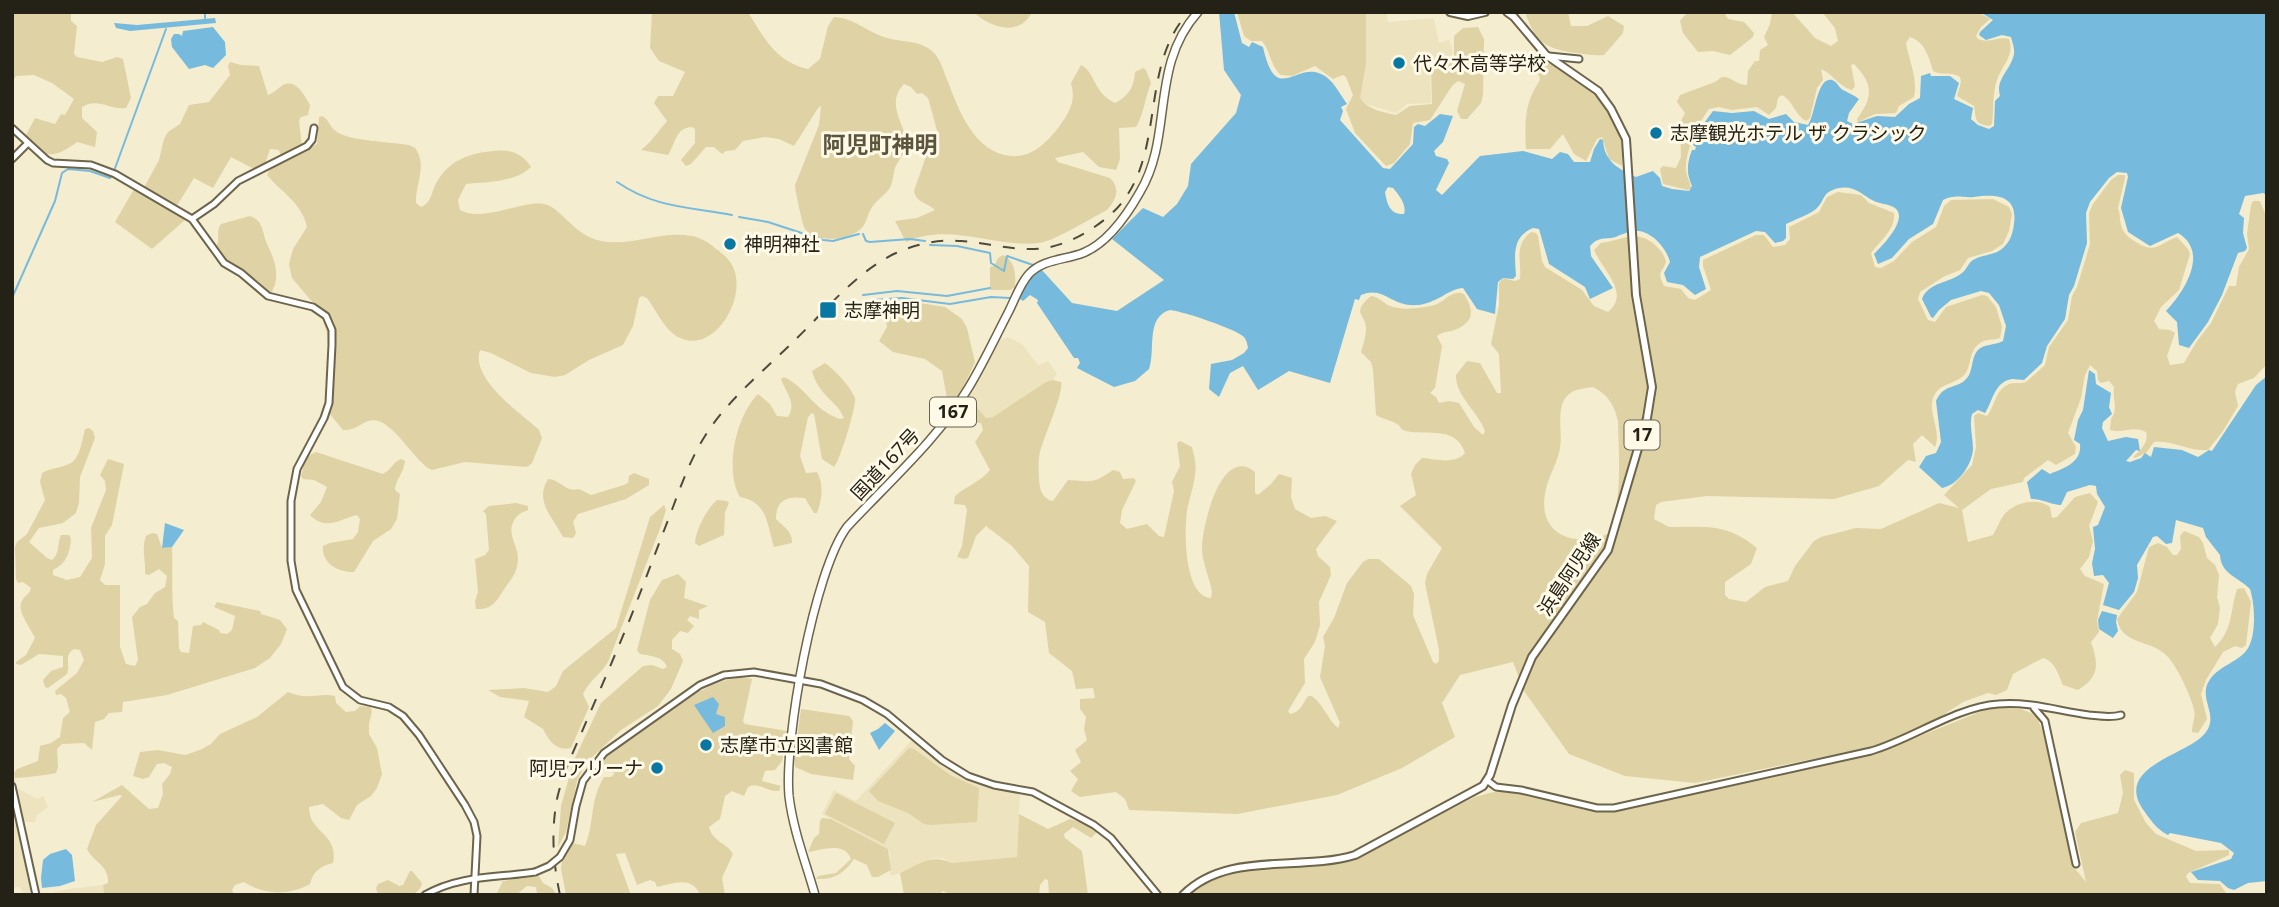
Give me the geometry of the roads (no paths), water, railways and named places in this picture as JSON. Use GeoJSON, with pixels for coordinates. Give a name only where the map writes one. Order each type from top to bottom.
{"type":"FeatureCollection","features":[{"type":"Feature","properties":{"kind":"highway","name":"国道167号"},"geometry":{"type":"LineString","coordinates":[[815,895],[789,794],[790,756],[800,680],[828,563],[840,537],[951,415],[1032,271],[1042,264],[1084,252],[1098,244],[1117,226],[1139,195],[1153,155],[1172,53],[1186,25],[1198,12]]}},
{"type":"Feature","properties":{"kind":"main road"},"geometry":{"type":"LineString","coordinates":[[1450,12],[1468,16],[1485,12]]}},
{"type":"Feature","properties":{"kind":"main road","name":"浜島阿児線"},"geometry":{"type":"LineString","coordinates":[[1488,781],[1511,705],[1532,657],[1608,550],[1651,401],[1650,370],[1636,295],[1626,139],[1604,97],[1546,55],[1507,12]]}},
{"type":"Feature","properties":{"kind":"main road"},"geometry":{"type":"LineString","coordinates":[[1183,895],[1200,881],[1223,871],[1355,855],[1478,791],[1488,781]]}},
{"type":"Feature","properties":{"kind":"street"},"geometry":{"type":"LineString","coordinates":[[1546,55],[1576,59],[1569,72]]}},
{"type":"Feature","properties":{"kind":"street"},"geometry":{"type":"LineString","coordinates":[[12,128],[50,162],[81,163],[103,168],[192,219],[204,233],[216,255],[268,296],[313,307],[326,316],[330,323],[332,345],[329,403],[324,418],[303,454],[292,487],[291,561],[295,587],[343,687],[360,700],[389,707],[403,716],[419,735],[465,805],[474,822],[477,836],[474,895]]}},
{"type":"Feature","properties":{"kind":"street"},"geometry":{"type":"LineString","coordinates":[[192,219],[214,204],[238,181],[305,148],[312,140],[314,128]]}},
{"type":"Feature","properties":{"kind":"street"},"geometry":{"type":"LineString","coordinates":[[12,159],[28,143]]}},
{"type":"Feature","properties":{"kind":"street"},"geometry":{"type":"LineString","coordinates":[[425,895],[447,884],[475,877],[534,872],[549,866],[560,857],[572,836],[583,781],[598,758],[713,678],[754,671],[837,689],[871,704],[942,760],[973,778],[1033,792],[1094,825],[1111,838],[1158,895]]}},
{"type":"Feature","properties":{"kind":"street"},"geometry":{"type":"LineString","coordinates":[[1488,781],[1496,787],[1521,790],[1597,808],[1614,808],[1883,747],[1982,706],[2010,703],[2111,717],[2121,715]]}},
{"type":"Feature","properties":{"kind":"street"},"geometry":{"type":"LineString","coordinates":[[2032,706],[2045,721],[2076,864]]}},
{"type":"Feature","properties":{"kind":"street"},"geometry":{"type":"LineString","coordinates":[[2045,721],[2049,714],[2058,711]]}},
{"type":"Feature","properties":{"kind":"street"},"geometry":{"type":"LineString","coordinates":[[12,786],[36,895]]}},
{"type":"Feature","properties":{"kind":"water"},"geometry":{"type":"Polygon","coordinates":[[[1219,12],[1234,12],[1242,43],[1249,47],[1252,42],[1263,47],[1268,65],[1274,74],[1287,78],[1312,72],[1325,76],[1332,83],[1347,104],[1341,107],[1343,111],[1340,120],[1383,168],[1390,169],[1413,144],[1414,127],[1418,124],[1425,126],[1440,114],[1453,116],[1443,142],[1434,151],[1436,156],[1447,159],[1449,163],[1436,190],[1442,195],[1480,156],[1523,151],[1552,159],[1560,152],[1568,154],[1574,162],[1590,162],[1600,139],[1603,140],[1609,159],[1623,171],[1636,177],[1653,171],[1660,178],[1662,186],[1689,191],[1692,186],[1688,164],[1692,150],[1696,147],[1693,145],[1696,134],[1713,111],[1754,111],[1769,119],[1786,114],[1794,122],[1808,125],[1820,90],[1827,80],[1834,81],[1859,99],[1847,121],[1853,124],[1877,116],[1895,117],[1920,98],[1921,76],[1930,73],[1931,76],[1950,76],[1959,83],[1954,99],[1973,108],[1971,119],[1989,129],[1994,126],[1995,101],[2000,96],[2001,79],[2012,60],[2014,50],[2011,37],[2002,35],[1986,40],[1979,35],[1993,20],[1980,12],[2267,12],[2267,195],[2263,193],[2245,196],[2239,214],[2244,218],[2243,233],[2247,248],[2238,253],[2222,295],[2208,322],[2189,348],[2179,345],[2177,322],[2166,311],[2191,272],[2192,251],[2187,241],[2178,233],[2150,246],[2128,232],[2121,208],[2127,173],[2117,172],[2109,178],[2090,202],[2086,213],[2087,243],[2069,295],[2065,319],[2047,346],[2042,363],[2024,380],[2012,379],[2001,384],[1985,413],[1978,410],[1972,414],[1973,449],[1970,461],[1959,479],[1942,488],[1919,467],[1926,456],[1936,453],[1941,442],[1936,401],[1943,391],[1967,378],[1975,354],[1980,348],[2003,341],[2006,326],[1999,305],[1989,293],[1981,291],[1951,300],[1933,318],[1922,299],[1929,289],[1962,273],[1973,260],[1996,252],[2008,243],[2013,231],[2014,214],[2013,207],[2004,198],[1955,197],[1943,200],[1933,224],[1909,239],[1892,258],[1878,264],[1874,254],[1893,232],[1899,219],[1898,213],[1895,208],[1874,201],[1854,189],[1839,188],[1826,194],[1816,209],[1786,224],[1786,238],[1783,241],[1775,243],[1765,232],[1756,231],[1700,257],[1699,267],[1706,289],[1695,295],[1683,285],[1667,282],[1664,273],[1670,262],[1665,251],[1651,236],[1633,231],[1599,239],[1590,246],[1591,256],[1613,288],[1590,299],[1585,287],[1549,264],[1539,229],[1533,228],[1518,242],[1515,255],[1516,276],[1513,279],[1503,278],[1498,282],[1495,314],[1477,309],[1463,288],[1417,305],[1401,303],[1376,293],[1361,295],[1359,300],[1355,299],[1330,383],[1289,371],[1258,390],[1243,366],[1230,373],[1219,397],[1209,389],[1211,364],[1232,360],[1244,353],[1248,348],[1246,340],[1220,325],[1170,310],[1162,314],[1154,327],[1149,369],[1135,381],[1114,387],[1077,368],[1080,363],[1078,358],[1074,358],[1037,303],[1038,300],[1030,295],[1023,301],[1020,299],[1022,290],[1040,268],[1072,303],[1117,311],[1164,280],[1112,239],[1143,208],[1163,217],[1177,204],[1188,186],[1191,164],[1236,113],[1241,95],[1224,70],[1219,12]],[[1388,187],[1385,192],[1388,204],[1395,213],[1404,214],[1403,204],[1393,188],[1388,187]]]}},
{"type":"Feature","properties":{"kind":"water"},"geometry":{"type":"Polygon","coordinates":[[[215,18],[216,23],[130,31],[116,28],[114,23],[137,25],[215,18]]]}},
{"type":"Feature","properties":{"kind":"water"},"geometry":{"type":"Polygon","coordinates":[[[213,27],[225,42],[226,55],[213,68],[205,65],[189,69],[172,47],[171,39],[174,34],[182,36],[183,31],[213,27]]]}},
{"type":"Feature","properties":{"kind":"water"},"geometry":{"type":"Polygon","coordinates":[[[2089,370],[2095,374],[2096,384],[2111,393],[2109,407],[2112,414],[2103,422],[2102,428],[2108,441],[2126,437],[2138,439],[2140,451],[2136,450],[2126,461],[2130,462],[2141,458],[2145,453],[2151,457],[2154,447],[2182,450],[2198,457],[2209,450],[2212,451],[2256,385],[2267,376],[2267,881],[2248,883],[2234,890],[2220,881],[2198,880],[2191,872],[2231,859],[2234,853],[2221,843],[2164,833],[2142,808],[2136,793],[2138,781],[2146,771],[2198,740],[2206,732],[2210,719],[2206,694],[2209,681],[2217,672],[2242,655],[2250,645],[2254,612],[2250,589],[2223,567],[2220,555],[2206,537],[2203,528],[2176,520],[2172,543],[2166,544],[2157,536],[2153,537],[2137,565],[2138,578],[2134,592],[2119,610],[2103,605],[2109,583],[2103,575],[2094,576],[2092,563],[2095,549],[2093,527],[2098,525],[2105,507],[2097,494],[2096,486],[2090,485],[2067,492],[2061,505],[2031,499],[2027,482],[2042,469],[2050,474],[2071,463],[2078,455],[2080,444],[2074,440],[2083,410],[2089,370]]]}},
{"type":"Feature","properties":{"kind":"water"},"geometry":{"type":"Polygon","coordinates":[[[165,523],[184,530],[172,547],[162,548],[165,523]]]}},
{"type":"Feature","properties":{"kind":"water"},"geometry":{"type":"Polygon","coordinates":[[[2102,611],[2117,615],[2118,631],[2113,638],[2099,629],[2098,620],[2102,611]]]}},
{"type":"Feature","properties":{"kind":"water"},"geometry":{"type":"Polygon","coordinates":[[[713,697],[719,704],[716,714],[725,717],[725,726],[713,733],[694,705],[713,697]]]}},
{"type":"Feature","properties":{"kind":"water"},"geometry":{"type":"Polygon","coordinates":[[[885,723],[895,731],[879,750],[870,733],[885,723]]]}},
{"type":"Feature","properties":{"kind":"water"},"geometry":{"type":"Polygon","coordinates":[[[66,849],[72,855],[75,881],[42,888],[43,860],[50,854],[66,849]]]}},
{"type":"Feature","properties":{"kind":"waterway"},"geometry":{"type":"LineString","coordinates":[[205,12],[205,18]]}},
{"type":"Feature","properties":{"kind":"waterway"},"geometry":{"type":"LineString","coordinates":[[114,171],[166,29]]}},
{"type":"Feature","properties":{"kind":"waterway"},"geometry":{"type":"LineString","coordinates":[[12,298],[55,201],[62,173],[68,169],[90,171],[110,178],[111,176]]}},
{"type":"Feature","properties":{"kind":"waterway"},"geometry":{"type":"LineString","coordinates":[[617,182],[631,191],[659,202],[732,215]]}},
{"type":"Feature","properties":{"kind":"waterway"},"geometry":{"type":"LineString","coordinates":[[739,217],[768,222],[823,240],[833,241],[859,234]]}},
{"type":"Feature","properties":{"kind":"waterway"},"geometry":{"type":"LineString","coordinates":[[863,234],[866,241],[870,242],[910,239],[925,241]]}},
{"type":"Feature","properties":{"kind":"waterway"},"geometry":{"type":"LineString","coordinates":[[930,245],[957,246],[990,253],[991,263],[1004,271],[1007,256],[1033,265]]}},
{"type":"Feature","properties":{"kind":"waterway"},"geometry":{"type":"LineString","coordinates":[[863,295],[897,291],[947,296],[990,288]]}},
{"type":"Feature","properties":{"kind":"waterway"},"geometry":{"type":"LineString","coordinates":[[855,305],[873,300],[902,298],[950,304],[991,297],[1010,298]]}},
{"type":"Feature","properties":{"kind":"railway"},"geometry":{"type":"LineString","coordinates":[[560,895],[553,835],[557,799],[563,779],[634,609],[687,471],[714,422],[843,292],[868,270],[896,253],[944,241],[1024,249],[1045,248],[1079,236],[1109,216],[1128,194],[1140,170],[1163,60],[1173,35],[1189,12]]}},
{"type":"Feature","properties":{"kind":"place","name":"代々木高等学校"},"geometry":{"type":"Point","coordinates":[1399,63]}},
{"type":"Feature","properties":{"kind":"place","name":"志摩観光ホテル ザ クラシック"},"geometry":{"type":"Point","coordinates":[1656,133]}},
{"type":"Feature","properties":{"kind":"place","name":"神明神社"},"geometry":{"type":"Point","coordinates":[730,244]}},
{"type":"Feature","properties":{"kind":"place","name":"志摩神明"},"geometry":{"type":"Point","coordinates":[828,310]}},
{"type":"Feature","properties":{"kind":"place","name":"志摩市立図書館"},"geometry":{"type":"Point","coordinates":[706,745]}},
{"type":"Feature","properties":{"kind":"place","name":"阿児アリーナ"},"geometry":{"type":"Point","coordinates":[657,768]}},
{"type":"Feature","properties":{"kind":"district","name":"阿児町神明"},"geometry":{"type":"Point","coordinates":[880,145]}}]}
